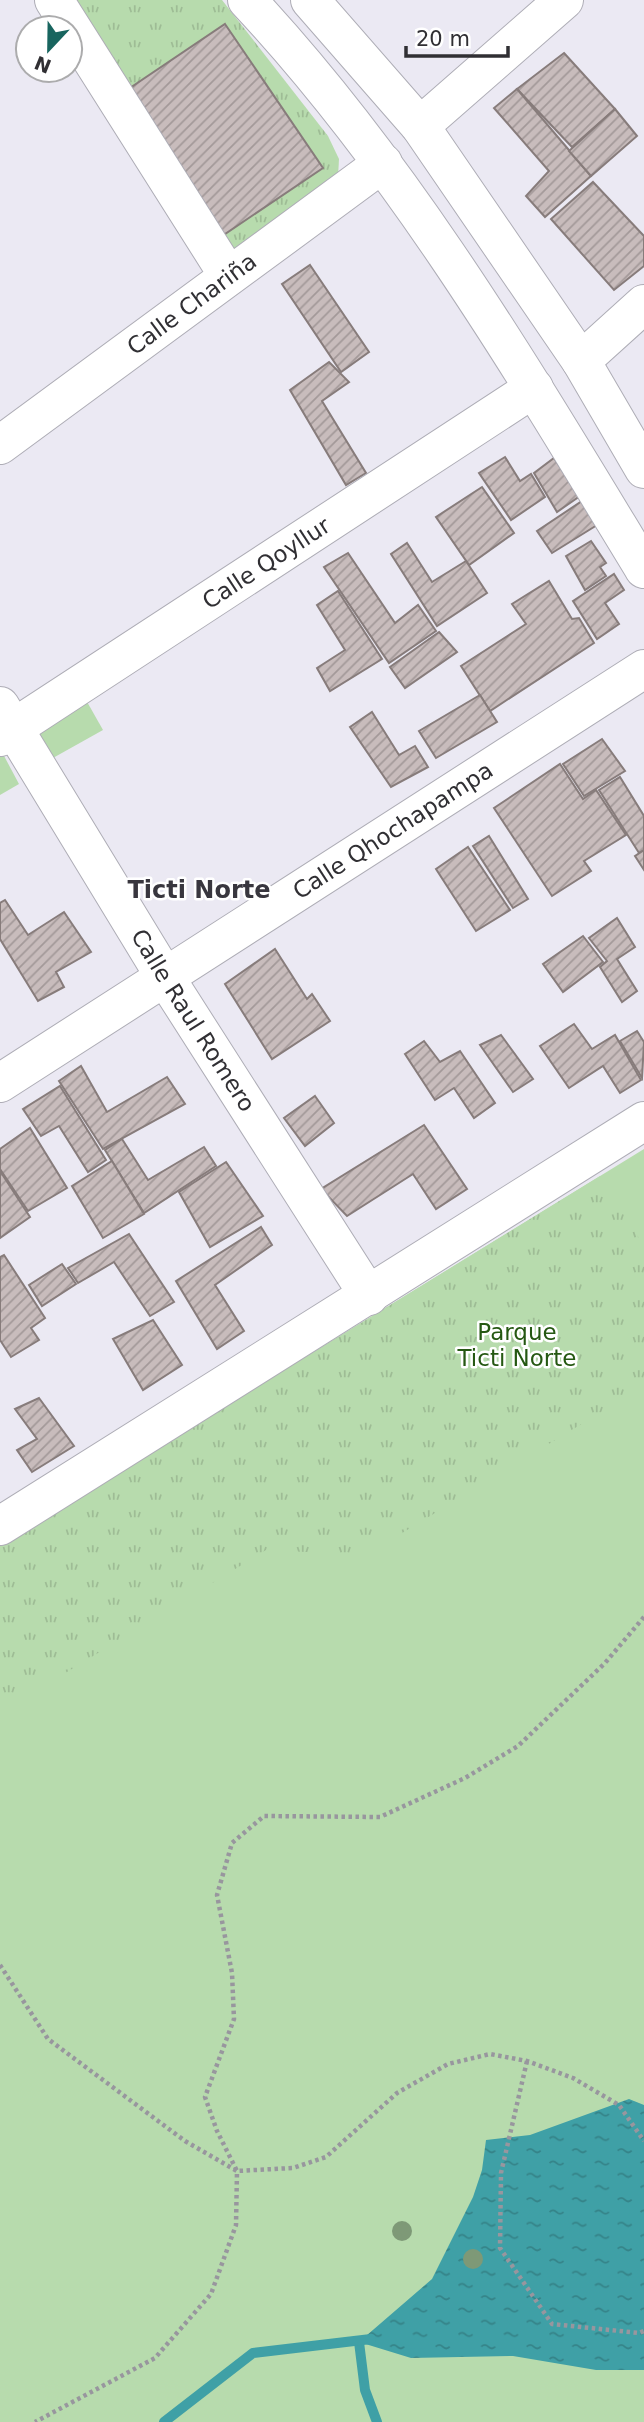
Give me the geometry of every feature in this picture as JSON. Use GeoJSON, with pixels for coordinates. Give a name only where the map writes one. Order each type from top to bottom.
{"type":"FeatureCollection","features":[{"type":"Feature","properties":{"kind":"street"},"geometry":{"type":"LineString","coordinates":[[54,0],[228,275]]}},
{"type":"Feature","properties":{"kind":"street"},"geometry":{"type":"LineString","coordinates":[[247,0],[383,163],[534,388],[644,569]]}},
{"type":"Feature","properties":{"kind":"street"},"geometry":{"type":"LineString","coordinates":[[310,0],[420,126],[581,361],[644,469]]}},
{"type":"Feature","properties":{"kind":"street"},"geometry":{"type":"LineString","coordinates":[[420,126],[564,0]]}},
{"type":"Feature","properties":{"kind":"street","name":"Calle Chariña"},"geometry":{"type":"LineString","coordinates":[[0,445],[383,163]]}},
{"type":"Feature","properties":{"kind":"street"},"geometry":{"type":"LineString","coordinates":[[581,361],[644,304]]}},
{"type":"Feature","properties":{"kind":"street","name":"Calle Qoyllur"},"geometry":{"type":"LineString","coordinates":[[5,724],[534,388]]}},
{"type":"Feature","properties":{"kind":"street","name":"Calle Qhochapampa"},"geometry":{"type":"LineString","coordinates":[[0,1083],[644,669]]}},
{"type":"Feature","properties":{"kind":"street","name":"Calle Raul Romero"},"geometry":{"type":"LineString","coordinates":[[5,724],[369,1296]]}},
{"type":"Feature","properties":{"kind":"street"},"geometry":{"type":"LineString","coordinates":[[0,1526],[644,1121]]}},
{"type":"Feature","properties":{"kind":"path"},"geometry":{"type":"LineString","coordinates":[[35,2422],[155,2358],[211,2294],[236,2225],[237,2171],[217,2131],[205,2096],[234,2019],[232,1973],[217,1895],[232,1843],[264,1816],[380,1817],[465,1778],[518,1746],[605,1663],[644,1617]]}},
{"type":"Feature","properties":{"kind":"path"},"geometry":{"type":"LineString","coordinates":[[0,1965],[48,2039],[185,2141],[237,2171],[293,2168],[326,2157],[397,2093],[449,2064],[490,2054],[527,2061],[573,2078],[620,2105],[644,2141]]}},
{"type":"Feature","properties":{"kind":"path"},"geometry":{"type":"LineString","coordinates":[[527,2061],[501,2173],[500,2248],[552,2324],[639,2333],[644,2331]]}},
{"type":"Feature","properties":{"kind":"green space"},"geometry":{"type":"Polygon","coordinates":[[[66,0],[222,0],[328,136],[339,159],[338,177],[234,250],[84,27],[84,14],[75,14],[66,0]]]}},
{"type":"Feature","properties":{"kind":"green space"},"geometry":{"type":"Polygon","coordinates":[[[86,700],[103,730],[44,763],[27,733],[86,700]]]}},
{"type":"Feature","properties":{"kind":"green space"},"geometry":{"type":"Polygon","coordinates":[[[3,754],[19,784],[0,795],[0,756],[3,754]]]}},
{"type":"Feature","properties":{"kind":"green space"},"geometry":{"type":"Polygon","coordinates":[[[644,1149],[644,2422],[0,2422],[0,1545],[644,1149]]]}},
{"type":"Feature","properties":{"kind":"green space","name":"Parque Ticti Norte"},"geometry":{"type":"Polygon","coordinates":[[[600,1176],[644,1246],[644,1386],[366,1555],[266,1550],[0,1713],[0,1545],[600,1176]]]}},
{"type":"Feature","properties":{"kind":"water"},"geometry":{"type":"Polygon","coordinates":[[[629,2099],[644,2105],[644,2370],[596,2370],[513,2356],[411,2358],[359,2342],[432,2279],[473,2197],[482,2170],[486,2140],[530,2135],[629,2099]]]}},
{"type":"Feature","properties":{"kind":"building"},"geometry":{"type":"Polygon","coordinates":[[[225,24],[323,168],[222,236],[124,92],[225,24]]]}},
{"type":"Feature","properties":{"kind":"building"},"geometry":{"type":"Polygon","coordinates":[[[564,53],[615,109],[572,147],[517,89],[564,53]]]}},
{"type":"Feature","properties":{"kind":"building"},"geometry":{"type":"Polygon","coordinates":[[[517,89],[591,176],[545,217],[526,196],[549,171],[494,108],[517,89]]]}},
{"type":"Feature","properties":{"kind":"building"},"geometry":{"type":"Polygon","coordinates":[[[615,109],[637,136],[591,176],[569,151],[615,109]]]}},
{"type":"Feature","properties":{"kind":"building"},"geometry":{"type":"Polygon","coordinates":[[[593,182],[644,236],[644,266],[614,290],[551,219],[593,182]]]}},
{"type":"Feature","properties":{"kind":"building"},"geometry":{"type":"Polygon","coordinates":[[[310,265],[369,352],[341,372],[282,284],[310,265]]]}},
{"type":"Feature","properties":{"kind":"building"},"geometry":{"type":"Polygon","coordinates":[[[329,362],[349,382],[322,401],[366,473],[346,485],[290,390],[329,362]]]}},
{"type":"Feature","properties":{"kind":"building"},"geometry":{"type":"Polygon","coordinates":[[[505,457],[520,481],[531,474],[545,497],[511,520],[479,473],[505,457]]]}},
{"type":"Feature","properties":{"kind":"building"},"geometry":{"type":"Polygon","coordinates":[[[554,458],[580,496],[557,512],[534,473],[554,458]]]}},
{"type":"Feature","properties":{"kind":"building"},"geometry":{"type":"Polygon","coordinates":[[[482,487],[514,533],[469,565],[436,517],[482,487]]]}},
{"type":"Feature","properties":{"kind":"building"},"geometry":{"type":"Polygon","coordinates":[[[588,497],[602,522],[552,553],[537,531],[588,497]]]}},
{"type":"Feature","properties":{"kind":"building"},"geometry":{"type":"Polygon","coordinates":[[[591,541],[606,563],[600,567],[606,576],[585,590],[566,556],[591,541]]]}},
{"type":"Feature","properties":{"kind":"building"},"geometry":{"type":"Polygon","coordinates":[[[407,543],[432,582],[466,561],[487,593],[437,626],[391,554],[407,543]]]}},
{"type":"Feature","properties":{"kind":"building"},"geometry":{"type":"Polygon","coordinates":[[[348,553],[395,623],[418,605],[436,631],[389,663],[324,567],[348,553]]]}},
{"type":"Feature","properties":{"kind":"building"},"geometry":{"type":"Polygon","coordinates":[[[614,574],[624,590],[605,603],[619,624],[597,639],[573,601],[614,574]]]}},
{"type":"Feature","properties":{"kind":"building"},"geometry":{"type":"Polygon","coordinates":[[[549,581],[572,619],[579,618],[594,643],[490,711],[461,666],[526,624],[512,604],[549,581]]]}},
{"type":"Feature","properties":{"kind":"building"},"geometry":{"type":"Polygon","coordinates":[[[338,591],[382,659],[330,691],[317,668],[345,650],[317,605],[338,591]]]}},
{"type":"Feature","properties":{"kind":"building"},"geometry":{"type":"Polygon","coordinates":[[[439,632],[457,652],[405,688],[390,667],[439,632]]]}},
{"type":"Feature","properties":{"kind":"building"},"geometry":{"type":"Polygon","coordinates":[[[480,695],[497,722],[436,758],[419,731],[480,695]]]}},
{"type":"Feature","properties":{"kind":"building"},"geometry":{"type":"Polygon","coordinates":[[[372,712],[399,755],[415,746],[428,767],[391,787],[350,727],[372,712]]]}},
{"type":"Feature","properties":{"kind":"building"},"geometry":{"type":"Polygon","coordinates":[[[602,739],[625,771],[584,796],[563,764],[602,739]]]}},
{"type":"Feature","properties":{"kind":"building"},"geometry":{"type":"Polygon","coordinates":[[[560,764],[583,799],[596,790],[626,835],[584,861],[591,871],[552,896],[494,808],[560,764]]]}},
{"type":"Feature","properties":{"kind":"building"},"geometry":{"type":"Polygon","coordinates":[[[620,777],[644,816],[644,850],[639,853],[599,790],[620,777]]]}},
{"type":"Feature","properties":{"kind":"building"},"geometry":{"type":"Polygon","coordinates":[[[489,836],[528,899],[513,908],[473,846],[489,836]]]}},
{"type":"Feature","properties":{"kind":"building"},"geometry":{"type":"Polygon","coordinates":[[[468,847],[510,910],[476,931],[436,869],[468,847]]]}},
{"type":"Feature","properties":{"kind":"building"},"geometry":{"type":"Polygon","coordinates":[[[644,850],[644,870],[635,856],[644,850]]]}},
{"type":"Feature","properties":{"kind":"building"},"geometry":{"type":"Polygon","coordinates":[[[5,900],[28,935],[64,912],[91,952],[56,972],[64,987],[38,1001],[0,939],[0,903],[5,900]]]}},
{"type":"Feature","properties":{"kind":"building"},"geometry":{"type":"Polygon","coordinates":[[[617,918],[635,947],[617,959],[637,991],[622,1002],[600,967],[607,961],[589,938],[617,918]]]}},
{"type":"Feature","properties":{"kind":"building"},"geometry":{"type":"Polygon","coordinates":[[[583,936],[603,962],[563,992],[543,964],[583,936]]]}},
{"type":"Feature","properties":{"kind":"building"},"geometry":{"type":"Polygon","coordinates":[[[275,949],[307,999],[312,994],[330,1021],[272,1059],[225,984],[275,949]]]}},
{"type":"Feature","properties":{"kind":"building"},"geometry":{"type":"Polygon","coordinates":[[[574,1024],[592,1049],[615,1035],[641,1080],[620,1093],[603,1066],[569,1088],[540,1046],[574,1024]]]}},
{"type":"Feature","properties":{"kind":"building"},"geometry":{"type":"Polygon","coordinates":[[[637,1031],[644,1042],[642,1078],[620,1041],[637,1031]]]}},
{"type":"Feature","properties":{"kind":"building"},"geometry":{"type":"Polygon","coordinates":[[[501,1035],[533,1079],[513,1092],[480,1045],[501,1035]]]}},
{"type":"Feature","properties":{"kind":"building"},"geometry":{"type":"Polygon","coordinates":[[[424,1041],[440,1062],[460,1051],[495,1103],[474,1118],[454,1088],[435,1100],[405,1054],[424,1041]]]}},
{"type":"Feature","properties":{"kind":"building"},"geometry":{"type":"Polygon","coordinates":[[[81,1066],[107,1112],[167,1077],[185,1104],[103,1149],[59,1081],[81,1066]]]}},
{"type":"Feature","properties":{"kind":"building"},"geometry":{"type":"Polygon","coordinates":[[[60,1086],[106,1160],[88,1172],[59,1126],[41,1136],[23,1109],[60,1086]]]}},
{"type":"Feature","properties":{"kind":"building"},"geometry":{"type":"Polygon","coordinates":[[[315,1096],[334,1123],[305,1146],[284,1118],[315,1096]]]}},
{"type":"Feature","properties":{"kind":"building"},"geometry":{"type":"Polygon","coordinates":[[[424,1125],[467,1189],[436,1209],[413,1174],[347,1216],[321,1189],[424,1125]]]}},
{"type":"Feature","properties":{"kind":"building"},"geometry":{"type":"Polygon","coordinates":[[[30,1128],[67,1188],[28,1211],[0,1169],[0,1149],[30,1128]]]}},
{"type":"Feature","properties":{"kind":"building"},"geometry":{"type":"Polygon","coordinates":[[[122,1139],[148,1180],[204,1147],[216,1166],[144,1213],[105,1150],[122,1139]]]}},
{"type":"Feature","properties":{"kind":"building"},"geometry":{"type":"Polygon","coordinates":[[[112,1161],[144,1214],[103,1238],[72,1186],[112,1161]]]}},
{"type":"Feature","properties":{"kind":"building"},"geometry":{"type":"Polygon","coordinates":[[[226,1162],[263,1216],[210,1247],[179,1192],[226,1162]]]}},
{"type":"Feature","properties":{"kind":"building"},"geometry":{"type":"Polygon","coordinates":[[[0,1171],[30,1217],[0,1238],[0,1171]]]}},
{"type":"Feature","properties":{"kind":"building"},"geometry":{"type":"Polygon","coordinates":[[[261,1227],[272,1245],[215,1285],[244,1331],[217,1349],[176,1281],[261,1227]]]}},
{"type":"Feature","properties":{"kind":"building"},"geometry":{"type":"Polygon","coordinates":[[[129,1234],[174,1302],[150,1316],[114,1262],[78,1283],[68,1268],[129,1234]]]}},
{"type":"Feature","properties":{"kind":"building"},"geometry":{"type":"Polygon","coordinates":[[[4,1255],[45,1318],[31,1328],[39,1340],[11,1357],[0,1340],[0,1257],[4,1255]]]}},
{"type":"Feature","properties":{"kind":"building"},"geometry":{"type":"Polygon","coordinates":[[[62,1264],[76,1284],[42,1306],[29,1285],[62,1264]]]}},
{"type":"Feature","properties":{"kind":"building"},"geometry":{"type":"Polygon","coordinates":[[[153,1320],[182,1365],[143,1390],[113,1339],[153,1320]]]}},
{"type":"Feature","properties":{"kind":"building"},"geometry":{"type":"Polygon","coordinates":[[[39,1398],[74,1446],[32,1472],[17,1450],[37,1439],[15,1409],[39,1398]]]}},
{"type":"Feature","properties":{"kind":"waterway"},"geometry":{"type":"LineString","coordinates":[[164,2422],[253,2353],[371,2339]]}},
{"type":"Feature","properties":{"kind":"waterway"},"geometry":{"type":"LineString","coordinates":[[359,2342],[365,2390],[377,2422]]}},
{"type":"Feature","properties":{"kind":"district","name":"Ticti Norte"},"geometry":{"type":"Point","coordinates":[199,890]}}]}
